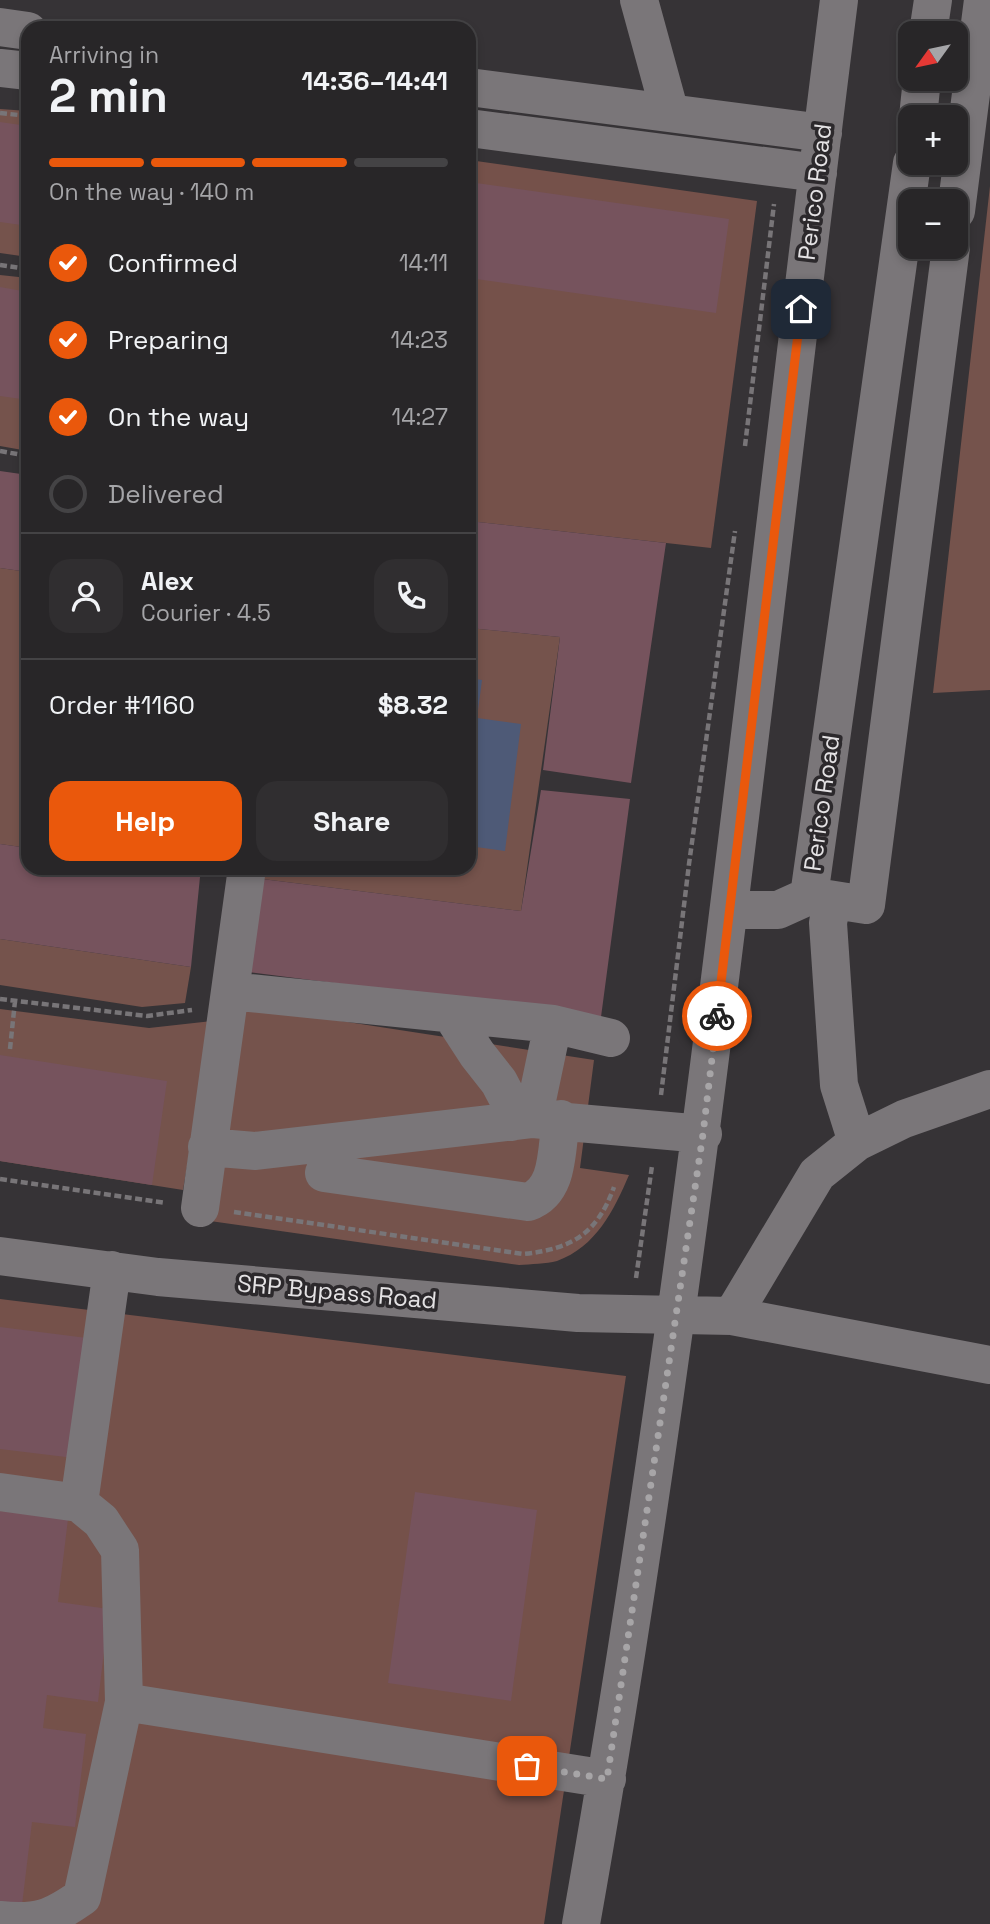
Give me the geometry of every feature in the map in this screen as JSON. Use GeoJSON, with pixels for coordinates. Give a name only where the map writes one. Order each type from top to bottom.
{"type":"FeatureCollection","features":[{"type":"Feature","properties":{"kind":"street"},"geometry":{"type":"LineString","coordinates":[[639,0],[670,113]]}},
{"type":"Feature","properties":{"kind":"street","name":"Perico Road"},"geometry":{"type":"LineString","coordinates":[[581,1924],[607,1779],[703,1134],[839,0]]}},
{"type":"Feature","properties":{"kind":"street"},"geometry":{"type":"LineString","coordinates":[[930,21],[933,0]]}},
{"type":"Feature","properties":{"kind":"street"},"geometry":{"type":"LineString","coordinates":[[959,189],[983,0]]}},
{"type":"Feature","properties":{"kind":"street"},"geometry":{"type":"LineString","coordinates":[[0,27],[21,29]]}},
{"type":"Feature","properties":{"kind":"street"},"geometry":{"type":"LineString","coordinates":[[0,68],[21,70]]}},
{"type":"Feature","properties":{"kind":"street"},"geometry":{"type":"LineString","coordinates":[[476,88],[823,133]]}},
{"type":"Feature","properties":{"kind":"street"},"geometry":{"type":"LineString","coordinates":[[476,129],[818,173]]}},
{"type":"Feature","properties":{"kind":"street","name":"Perico Road"},"geometry":{"type":"LineString","coordinates":[[910,175],[820,898],[866,905],[949,259]]}},
{"type":"Feature","properties":{"kind":"street"},"geometry":{"type":"LineString","coordinates":[[200,1208],[246,875]]}},
{"type":"Feature","properties":{"kind":"street"},"geometry":{"type":"LineString","coordinates":[[729,910],[778,910],[820,898],[828,923],[838,1071],[858,1142]]}},
{"type":"Feature","properties":{"kind":"street"},"geometry":{"type":"LineString","coordinates":[[229,998],[553,1024],[611,1038]]}},
{"type":"Feature","properties":{"kind":"street"},"geometry":{"type":"LineString","coordinates":[[452,1014],[509,1101],[535,1120]]}},
{"type":"Feature","properties":{"kind":"street"},"geometry":{"type":"LineString","coordinates":[[324,1173],[528,1202],[542,1197],[552,1183],[535,1120],[553,1024]]}},
{"type":"Feature","properties":{"kind":"street"},"geometry":{"type":"LineString","coordinates":[[732,1316],[817,1174],[858,1142],[904,1119],[990,1089]]}},
{"type":"Feature","properties":{"kind":"street"},"geometry":{"type":"LineString","coordinates":[[207,1147],[256,1151],[535,1120],[703,1134]]}},
{"type":"Feature","properties":{"kind":"street","name":"SRP Bypass Road"},"geometry":{"type":"LineString","coordinates":[[0,1256],[113,1270],[565,1312],[732,1316],[990,1365]]}},
{"type":"Feature","properties":{"kind":"street"},"geometry":{"type":"LineString","coordinates":[[79,1503],[113,1270]]}},
{"type":"Feature","properties":{"kind":"street"},"geometry":{"type":"LineString","coordinates":[[0,1492],[79,1503],[101,1521],[120,1550],[124,1702],[82,1897],[53,1917],[23,1923],[0,1920]]}},
{"type":"Feature","properties":{"kind":"street"},"geometry":{"type":"LineString","coordinates":[[124,1702],[607,1779]]}},
{"type":"Feature","properties":{"kind":"path"},"geometry":{"type":"LineString","coordinates":[[0,113],[21,115]]}},
{"type":"Feature","properties":{"kind":"path"},"geometry":{"type":"LineString","coordinates":[[744,453],[778,168]]}},
{"type":"Feature","properties":{"kind":"path"},"geometry":{"type":"LineString","coordinates":[[0,265],[21,268]]}},
{"type":"Feature","properties":{"kind":"path"},"geometry":{"type":"LineString","coordinates":[[0,451],[21,455]]}},
{"type":"Feature","properties":{"kind":"path"},"geometry":{"type":"LineString","coordinates":[[630,1314],[657,1129],[689,864],[736,518]]}},
{"type":"Feature","properties":{"kind":"path"},"geometry":{"type":"LineString","coordinates":[[0,999],[147,1016],[229,998]]}},
{"type":"Feature","properties":{"kind":"path"},"geometry":{"type":"LineString","coordinates":[[10,1049],[15,1001]]}},
{"type":"Feature","properties":{"kind":"path"},"geometry":{"type":"LineString","coordinates":[[0,1179],[523,1254],[555,1251],[584,1236],[606,1210],[614,1187]]}},
{"type":"Feature","properties":{"kind":"shaded area"},"geometry":{"type":"Polygon","coordinates":[[[0,109],[21,110],[21,256],[0,253],[0,109]]]}},
{"type":"Feature","properties":{"kind":"shaded area"},"geometry":{"type":"Polygon","coordinates":[[[476,161],[757,201],[711,548],[476,522],[476,161]]]}},
{"type":"Feature","properties":{"kind":"shaded area"},"geometry":{"type":"Polygon","coordinates":[[[990,186],[990,690],[933,693],[990,186]]]}},
{"type":"Feature","properties":{"kind":"shaded area"},"geometry":{"type":"Polygon","coordinates":[[[0,275],[21,277],[21,450],[0,446],[0,275]]]}},
{"type":"Feature","properties":{"kind":"shaded area"},"geometry":{"type":"Polygon","coordinates":[[[0,568],[21,571],[21,847],[0,844],[0,568]]]}},
{"type":"Feature","properties":{"kind":"shaded area"},"geometry":{"type":"Polygon","coordinates":[[[476,629],[560,637],[521,911],[254,878],[254,875],[476,875],[476,629]]]}},
{"type":"Feature","properties":{"kind":"shaded area"},"geometry":{"type":"Polygon","coordinates":[[[0,939],[191,967],[185,1003],[142,1007],[0,985],[0,939]]]}},
{"type":"Feature","properties":{"kind":"shaded area"},"geometry":{"type":"Polygon","coordinates":[[[244,1006],[594,1060],[580,1168],[629,1175],[610,1214],[593,1237],[571,1255],[553,1262],[519,1265],[210,1221],[244,1006]]]}},
{"type":"Feature","properties":{"kind":"shaded area"},"geometry":{"type":"Polygon","coordinates":[[[0,1009],[149,1028],[212,1021],[183,1190],[0,1161],[0,1009]]]}},
{"type":"Feature","properties":{"kind":"shaded area"},"geometry":{"type":"Polygon","coordinates":[[[0,1299],[626,1376],[544,1924],[0,1924],[0,1299]]]}},
{"type":"Feature","properties":{"kind":"water"},"geometry":{"type":"Polygon","coordinates":[[[476,679],[482,680],[477,718],[521,724],[505,851],[476,847],[476,679]]]}},
{"type":"Feature","properties":{"kind":"building"},"geometry":{"type":"Polygon","coordinates":[[[0,122],[21,125],[21,225],[0,222],[0,122]]]}},
{"type":"Feature","properties":{"kind":"building"},"geometry":{"type":"Polygon","coordinates":[[[476,183],[729,219],[716,313],[476,279],[476,183]]]}},
{"type":"Feature","properties":{"kind":"building"},"geometry":{"type":"Polygon","coordinates":[[[0,287],[21,291],[21,399],[0,396],[0,287]]]}},
{"type":"Feature","properties":{"kind":"building"},"geometry":{"type":"Polygon","coordinates":[[[0,471],[21,474],[21,571],[0,568],[0,471]]]}},
{"type":"Feature","properties":{"kind":"building"},"geometry":{"type":"Polygon","coordinates":[[[476,522],[666,543],[631,783],[543,770],[560,637],[476,629],[476,522]]]}},
{"type":"Feature","properties":{"kind":"building"},"geometry":{"type":"Polygon","coordinates":[[[541,790],[630,799],[601,1017],[240,971],[254,878],[521,911],[541,790]]]}},
{"type":"Feature","properties":{"kind":"building"},"geometry":{"type":"Polygon","coordinates":[[[0,844],[21,847],[21,875],[200,877],[191,967],[0,939],[0,844]]]}},
{"type":"Feature","properties":{"kind":"building"},"geometry":{"type":"Polygon","coordinates":[[[0,1055],[167,1081],[152,1185],[0,1161],[0,1055]]]}},
{"type":"Feature","properties":{"kind":"building"},"geometry":{"type":"Polygon","coordinates":[[[0,1327],[87,1338],[74,1458],[0,1449],[0,1327]]]}},
{"type":"Feature","properties":{"kind":"building"},"geometry":{"type":"Polygon","coordinates":[[[415,1492],[537,1510],[511,1701],[388,1683],[415,1492]]]}},
{"type":"Feature","properties":{"kind":"building"},"geometry":{"type":"Polygon","coordinates":[[[0,1511],[68,1519],[58,1602],[109,1609],[98,1702],[47,1695],[43,1728],[86,1734],[75,1827],[32,1822],[22,1905],[0,1902],[0,1511]]]}},
{"type":"Feature","properties":{"kind":"way so far"},"geometry":{"type":"LineString","coordinates":[[527,1766],[607,1779],[703,1134],[717,1016]]}},
{"type":"Feature","properties":{"kind":"route"},"geometry":{"type":"LineString","coordinates":[[717,1016],[801,309]]}}]}
